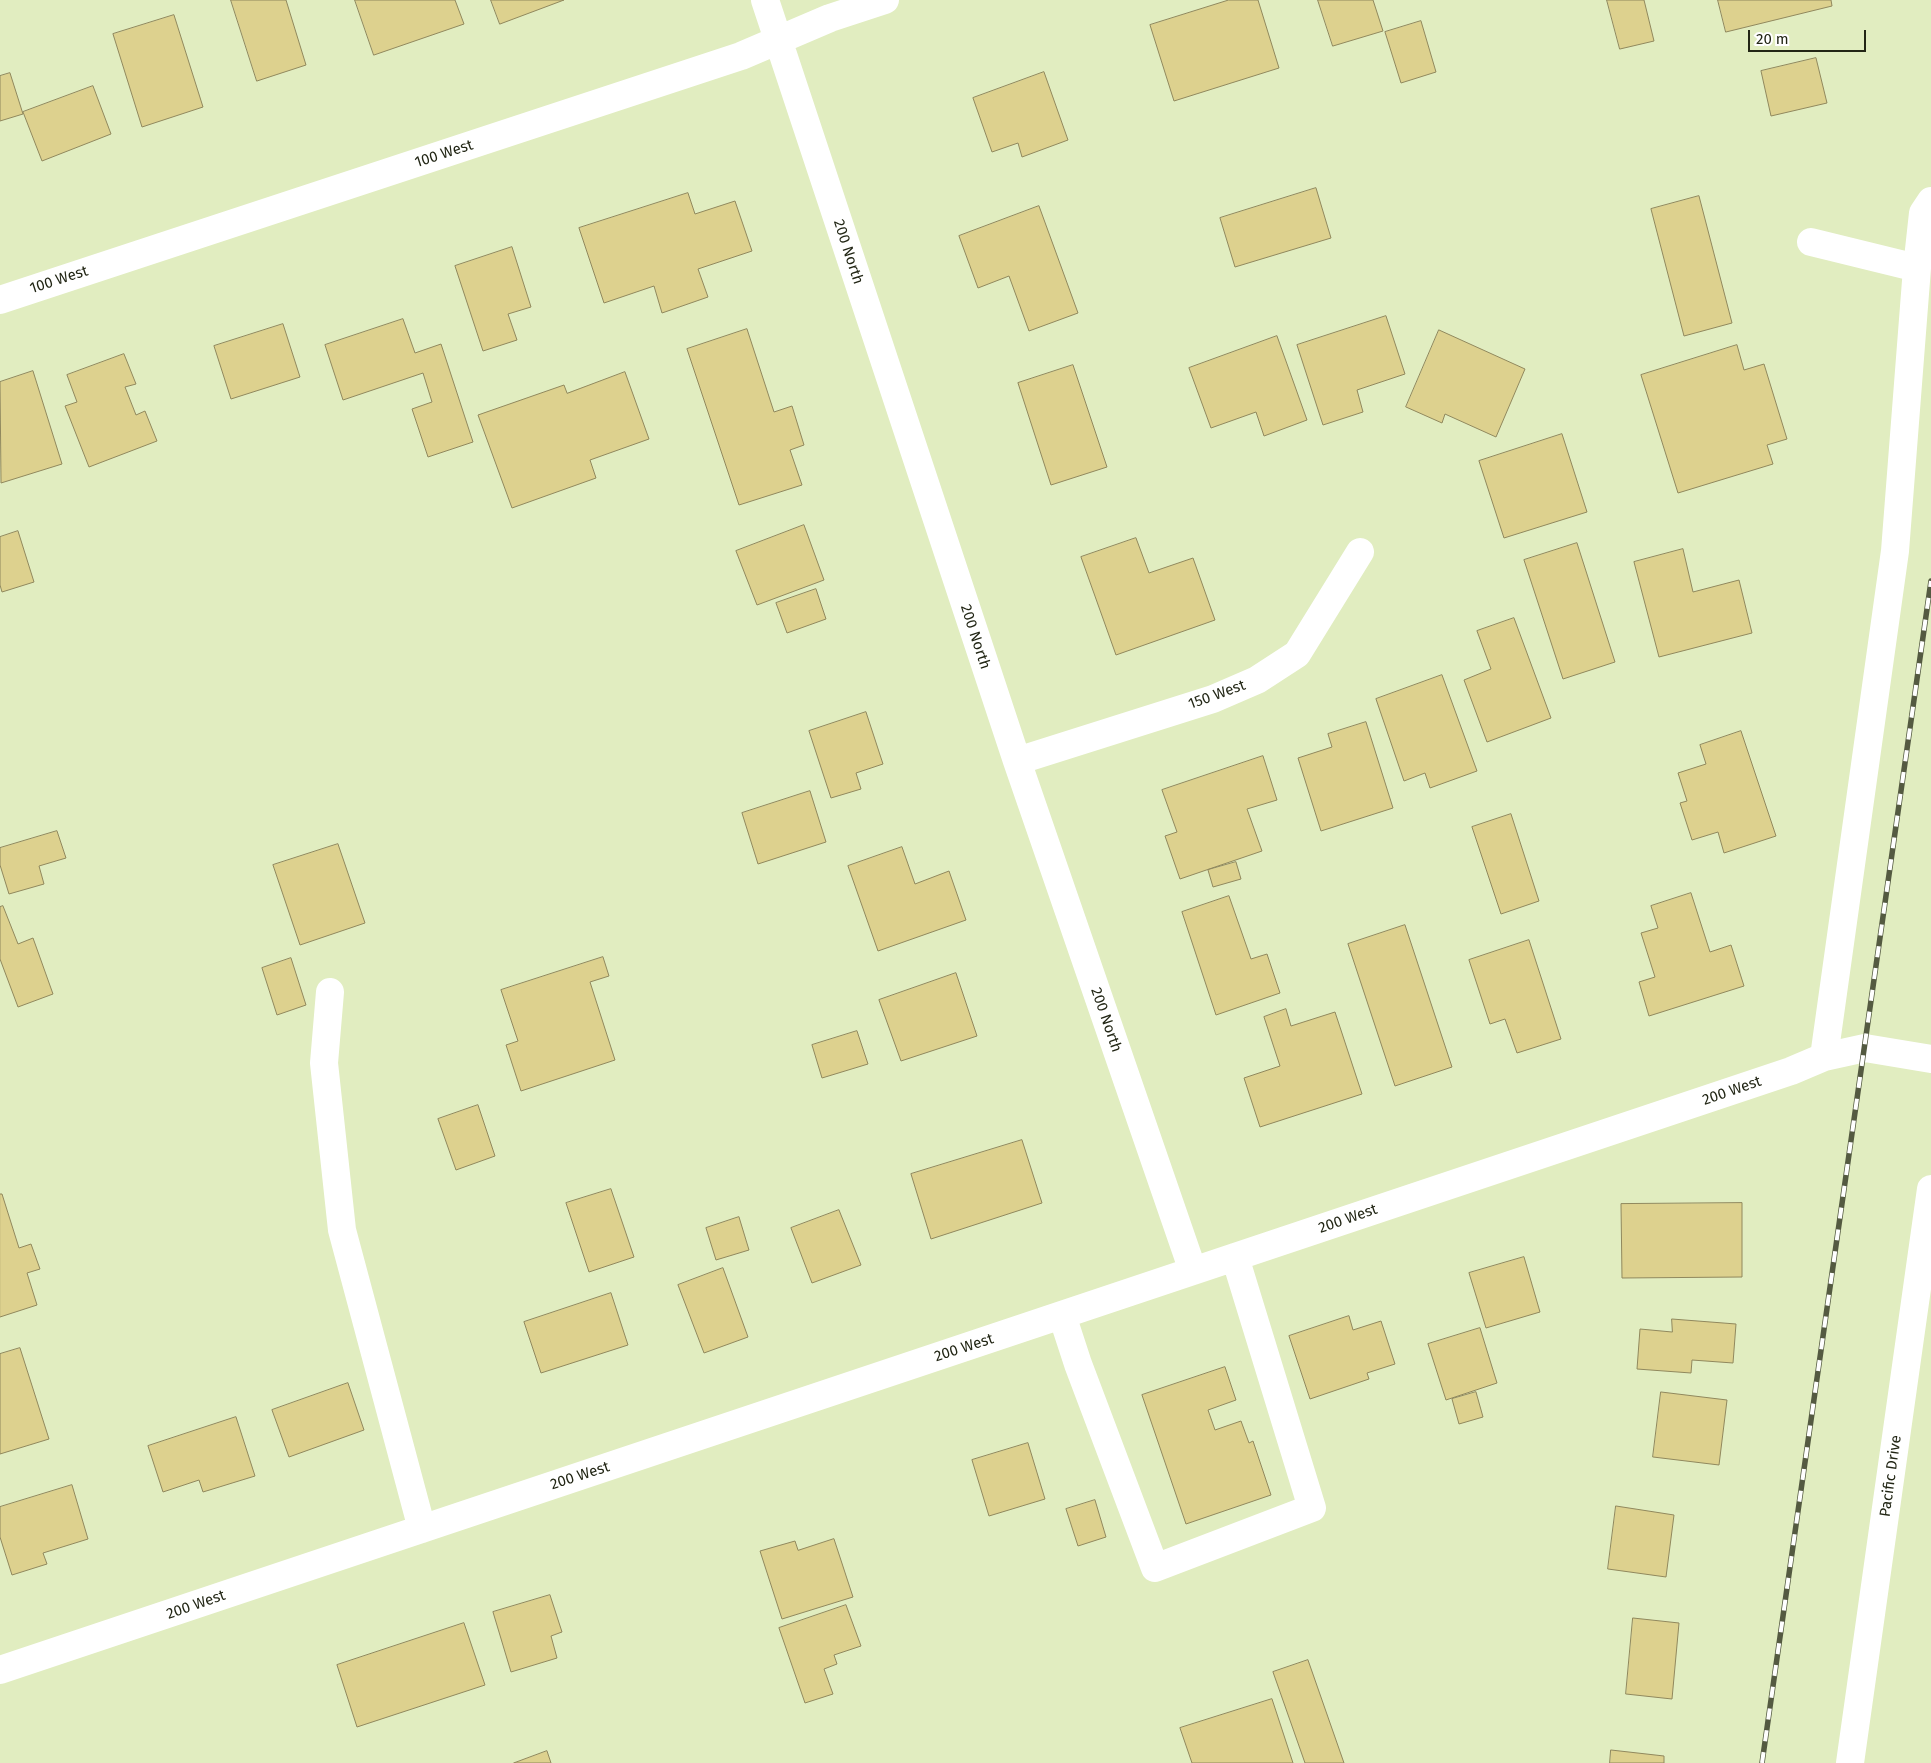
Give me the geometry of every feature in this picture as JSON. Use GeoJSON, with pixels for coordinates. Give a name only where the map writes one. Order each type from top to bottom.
{"type":"FeatureCollection","features":[{"type":"Feature","properties":{"kind":"street","name":"200 North"},"geometry":{"type":"LineString","coordinates":[[765,0],[1016,761],[1193,1271]]}},
{"type":"Feature","properties":{"kind":"street","name":"100 West"},"geometry":{"type":"LineString","coordinates":[[0,300],[741,56],[830,18],[885,0]]}},
{"type":"Feature","properties":{"kind":"street"},"geometry":{"type":"LineString","coordinates":[[1824,1057],[1895,551],[1917,268],[1923,213],[1931,201]]}},
{"type":"Feature","properties":{"kind":"street"},"geometry":{"type":"LineString","coordinates":[[1811,242],[1917,268]]}},
{"type":"Feature","properties":{"kind":"street","name":"150 West"},"geometry":{"type":"LineString","coordinates":[[1016,761],[1213,699],[1257,680],[1297,654],[1360,552]]}},
{"type":"Feature","properties":{"kind":"street"},"geometry":{"type":"LineString","coordinates":[[330,992],[324,1063],[342,1230],[422,1529]]}},
{"type":"Feature","properties":{"kind":"street","name":"200 West"},"geometry":{"type":"LineString","coordinates":[[0,1670],[1782,1074],[1824,1057],[1865,1048],[1931,1059]]}},
{"type":"Feature","properties":{"kind":"street","name":"Pacific Drive"},"geometry":{"type":"LineString","coordinates":[[1850,1763],[1931,1189]]}},
{"type":"Feature","properties":{"kind":"street"},"geometry":{"type":"LineString","coordinates":[[1062,1315],[1078,1364],[1155,1568],[1312,1508],[1235,1257]]}},
{"type":"Feature","properties":{"kind":"building"},"geometry":{"type":"Polygon","coordinates":[[[231,0],[286,0],[306,65],[257,81],[231,0]]]}},
{"type":"Feature","properties":{"kind":"building"},"geometry":{"type":"Polygon","coordinates":[[[355,0],[455,0],[464,24],[374,55],[355,0]]]}},
{"type":"Feature","properties":{"kind":"building"},"geometry":{"type":"Polygon","coordinates":[[[491,0],[564,0],[500,24],[491,0]]]}},
{"type":"Feature","properties":{"kind":"building"},"geometry":{"type":"Polygon","coordinates":[[[1229,0],[1258,0],[1279,68],[1174,101],[1150,25],[1229,0]]]}},
{"type":"Feature","properties":{"kind":"building"},"geometry":{"type":"Polygon","coordinates":[[[1318,0],[1373,0],[1383,31],[1333,46],[1318,0]]]}},
{"type":"Feature","properties":{"kind":"building"},"geometry":{"type":"Polygon","coordinates":[[[1607,0],[1644,0],[1654,41],[1620,49],[1607,0]]]}},
{"type":"Feature","properties":{"kind":"building"},"geometry":{"type":"Polygon","coordinates":[[[1718,0],[1831,0],[1832,6],[1726,32],[1718,0]]]}},
{"type":"Feature","properties":{"kind":"building"},"geometry":{"type":"Polygon","coordinates":[[[174,15],[203,107],[142,127],[113,34],[174,15]]]}},
{"type":"Feature","properties":{"kind":"building"},"geometry":{"type":"Polygon","coordinates":[[[1421,21],[1436,72],[1401,83],[1385,32],[1421,21]]]}},
{"type":"Feature","properties":{"kind":"building"},"geometry":{"type":"Polygon","coordinates":[[[1816,58],[1827,103],[1771,116],[1761,71],[1816,58]]]}},
{"type":"Feature","properties":{"kind":"building"},"geometry":{"type":"Polygon","coordinates":[[[1044,72],[1068,140],[1022,157],[1018,143],[992,152],[973,98],[1044,72]]]}},
{"type":"Feature","properties":{"kind":"building"},"geometry":{"type":"Polygon","coordinates":[[[10,73],[23,114],[0,121],[0,76],[10,73]]]}},
{"type":"Feature","properties":{"kind":"building"},"geometry":{"type":"Polygon","coordinates":[[[93,86],[111,134],[42,161],[23,112],[93,86]]]}},
{"type":"Feature","properties":{"kind":"building"},"geometry":{"type":"Polygon","coordinates":[[[1316,188],[1331,238],[1235,267],[1220,218],[1316,188]]]}},
{"type":"Feature","properties":{"kind":"building"},"geometry":{"type":"Polygon","coordinates":[[[688,193],[695,214],[735,201],[752,251],[698,269],[708,297],[662,313],[654,286],[604,303],[579,228],[688,193]]]}},
{"type":"Feature","properties":{"kind":"building"},"geometry":{"type":"Polygon","coordinates":[[[1699,196],[1732,323],[1684,336],[1651,209],[1699,196]]]}},
{"type":"Feature","properties":{"kind":"building"},"geometry":{"type":"Polygon","coordinates":[[[1039,206],[1078,313],[1029,331],[1009,276],[978,288],[959,236],[1039,206]]]}},
{"type":"Feature","properties":{"kind":"building"},"geometry":{"type":"Polygon","coordinates":[[[512,247],[531,307],[508,314],[517,340],[483,351],[455,266],[512,247]]]}},
{"type":"Feature","properties":{"kind":"building"},"geometry":{"type":"Polygon","coordinates":[[[1386,316],[1405,374],[1357,390],[1363,412],[1323,425],[1297,345],[1386,316]]]}},
{"type":"Feature","properties":{"kind":"building"},"geometry":{"type":"Polygon","coordinates":[[[403,319],[415,353],[441,344],[473,442],[428,457],[412,409],[432,402],[423,373],[343,400],[325,345],[403,319]]]}},
{"type":"Feature","properties":{"kind":"building"},"geometry":{"type":"Polygon","coordinates":[[[283,324],[300,377],[231,399],[214,346],[283,324]]]}},
{"type":"Feature","properties":{"kind":"building"},"geometry":{"type":"Polygon","coordinates":[[[747,329],[774,412],[792,406],[804,445],[790,450],[802,485],[739,505],[687,349],[747,329]]]}},
{"type":"Feature","properties":{"kind":"building"},"geometry":{"type":"Polygon","coordinates":[[[1439,330],[1525,369],[1496,437],[1445,414],[1442,423],[1406,407],[1439,330]]]}},
{"type":"Feature","properties":{"kind":"building"},"geometry":{"type":"Polygon","coordinates":[[[1277,336],[1307,420],[1264,436],[1256,412],[1211,428],[1189,368],[1277,336]]]}},
{"type":"Feature","properties":{"kind":"building"},"geometry":{"type":"Polygon","coordinates":[[[1737,345],[1744,370],[1764,364],[1787,439],[1767,445],[1773,464],[1678,493],[1641,375],[1737,345]]]}},
{"type":"Feature","properties":{"kind":"building"},"geometry":{"type":"Polygon","coordinates":[[[124,354],[136,384],[125,387],[136,415],[145,411],[157,441],[89,467],[65,406],[77,402],[67,375],[124,354]]]}},
{"type":"Feature","properties":{"kind":"building"},"geometry":{"type":"Polygon","coordinates":[[[1073,365],[1107,467],[1051,485],[1018,383],[1073,365]]]}},
{"type":"Feature","properties":{"kind":"building"},"geometry":{"type":"Polygon","coordinates":[[[33,371],[62,464],[1,483],[0,382],[33,371]]]}},
{"type":"Feature","properties":{"kind":"building"},"geometry":{"type":"Polygon","coordinates":[[[625,372],[649,439],[590,460],[596,478],[512,508],[478,415],[564,385],[567,393],[625,372]]]}},
{"type":"Feature","properties":{"kind":"building"},"geometry":{"type":"Polygon","coordinates":[[[1562,434],[1587,512],[1504,538],[1479,461],[1562,434]]]}},
{"type":"Feature","properties":{"kind":"building"},"geometry":{"type":"Polygon","coordinates":[[[804,525],[824,580],[757,605],[736,551],[804,525]]]}},
{"type":"Feature","properties":{"kind":"building"},"geometry":{"type":"Polygon","coordinates":[[[18,531],[34,582],[2,592],[0,585],[0,537],[18,531]]]}},
{"type":"Feature","properties":{"kind":"building"},"geometry":{"type":"Polygon","coordinates":[[[1136,538],[1149,573],[1193,558],[1215,620],[1116,655],[1081,557],[1136,538]]]}},
{"type":"Feature","properties":{"kind":"building"},"geometry":{"type":"Polygon","coordinates":[[[1577,543],[1615,662],[1563,679],[1524,560],[1577,543]]]}},
{"type":"Feature","properties":{"kind":"building"},"geometry":{"type":"Polygon","coordinates":[[[1683,549],[1693,592],[1739,580],[1752,633],[1659,657],[1634,562],[1683,549]]]}},
{"type":"Feature","properties":{"kind":"building"},"geometry":{"type":"Polygon","coordinates":[[[816,589],[826,619],[787,633],[776,603],[816,589]]]}},
{"type":"Feature","properties":{"kind":"building"},"geometry":{"type":"Polygon","coordinates":[[[1514,618],[1551,718],[1487,742],[1464,680],[1491,669],[1477,631],[1514,618]]]}},
{"type":"Feature","properties":{"kind":"building"},"geometry":{"type":"Polygon","coordinates":[[[1442,675],[1477,771],[1430,788],[1425,773],[1404,781],[1376,699],[1442,675]]]}},
{"type":"Feature","properties":{"kind":"building"},"geometry":{"type":"Polygon","coordinates":[[[866,712],[883,764],[856,773],[861,789],[831,798],[809,731],[866,712]]]}},
{"type":"Feature","properties":{"kind":"building"},"geometry":{"type":"Polygon","coordinates":[[[1366,722],[1393,808],[1321,831],[1298,758],[1332,747],[1328,734],[1366,722]]]}},
{"type":"Feature","properties":{"kind":"building"},"geometry":{"type":"Polygon","coordinates":[[[1741,731],[1776,836],[1724,853],[1718,832],[1692,840],[1680,803],[1687,801],[1678,773],[1706,764],[1700,745],[1741,731]]]}},
{"type":"Feature","properties":{"kind":"building"},"geometry":{"type":"Polygon","coordinates":[[[1263,756],[1277,800],[1247,809],[1262,851],[1180,879],[1165,836],[1177,832],[1162,790],[1263,756]]]}},
{"type":"Feature","properties":{"kind":"building"},"geometry":{"type":"Polygon","coordinates":[[[810,791],[826,842],[758,864],[742,813],[810,791]]]}},
{"type":"Feature","properties":{"kind":"building"},"geometry":{"type":"Polygon","coordinates":[[[1511,814],[1539,901],[1501,914],[1472,827],[1511,814]]]}},
{"type":"Feature","properties":{"kind":"building"},"geometry":{"type":"Polygon","coordinates":[[[57,831],[66,858],[39,866],[44,884],[9,894],[0,865],[0,848],[57,831]]]}},
{"type":"Feature","properties":{"kind":"building"},"geometry":{"type":"Polygon","coordinates":[[[338,844],[365,923],[300,945],[273,865],[338,844]]]}},
{"type":"Feature","properties":{"kind":"building"},"geometry":{"type":"Polygon","coordinates":[[[902,847],[915,884],[949,871],[966,920],[878,951],[848,866],[902,847]]]}},
{"type":"Feature","properties":{"kind":"building"},"geometry":{"type":"Polygon","coordinates":[[[1236,862],[1241,879],[1213,887],[1208,870],[1236,862]]]}},
{"type":"Feature","properties":{"kind":"building"},"geometry":{"type":"Polygon","coordinates":[[[1691,893],[1710,952],[1731,945],[1744,986],[1649,1016],[1639,982],[1655,977],[1641,933],[1658,928],[1651,906],[1691,893]]]}},
{"type":"Feature","properties":{"kind":"building"},"geometry":{"type":"Polygon","coordinates":[[[1229,896],[1251,959],[1267,954],[1280,993],[1216,1015],[1182,912],[1229,896]]]}},
{"type":"Feature","properties":{"kind":"building"},"geometry":{"type":"Polygon","coordinates":[[[3,906],[18,944],[33,938],[53,994],[18,1007],[0,959],[0,907],[3,906]]]}},
{"type":"Feature","properties":{"kind":"building"},"geometry":{"type":"Polygon","coordinates":[[[1405,925],[1452,1067],[1395,1086],[1348,944],[1405,925]]]}},
{"type":"Feature","properties":{"kind":"building"},"geometry":{"type":"Polygon","coordinates":[[[1529,940],[1561,1039],[1517,1053],[1505,1019],[1490,1024],[1469,960],[1529,940]]]}},
{"type":"Feature","properties":{"kind":"building"},"geometry":{"type":"Polygon","coordinates":[[[603,957],[609,976],[590,982],[615,1060],[521,1091],[506,1045],[518,1041],[501,990],[603,957]]]}},
{"type":"Feature","properties":{"kind":"building"},"geometry":{"type":"Polygon","coordinates":[[[291,958],[306,1005],[277,1015],[262,968],[291,958]]]}},
{"type":"Feature","properties":{"kind":"building"},"geometry":{"type":"Polygon","coordinates":[[[956,973],[977,1036],[901,1061],[879,1000],[956,973]]]}},
{"type":"Feature","properties":{"kind":"building"},"geometry":{"type":"Polygon","coordinates":[[[1286,1009],[1291,1026],[1335,1012],[1362,1094],[1260,1127],[1244,1078],[1280,1066],[1264,1017],[1286,1009]]]}},
{"type":"Feature","properties":{"kind":"building"},"geometry":{"type":"Polygon","coordinates":[[[857,1031],[868,1064],[822,1078],[812,1045],[857,1031]]]}},
{"type":"Feature","properties":{"kind":"building"},"geometry":{"type":"Polygon","coordinates":[[[478,1105],[495,1156],[456,1170],[438,1119],[478,1105]]]}},
{"type":"Feature","properties":{"kind":"building"},"geometry":{"type":"Polygon","coordinates":[[[1022,1140],[1042,1203],[931,1239],[911,1174],[1022,1140]]]}},
{"type":"Feature","properties":{"kind":"building"},"geometry":{"type":"Polygon","coordinates":[[[611,1189],[634,1257],[589,1272],[566,1203],[611,1189]]]}},
{"type":"Feature","properties":{"kind":"building"},"geometry":{"type":"Polygon","coordinates":[[[0,1194],[2,1194],[19,1248],[31,1244],[40,1269],[27,1273],[37,1305],[0,1317],[0,1194]]]}},
{"type":"Feature","properties":{"kind":"building"},"geometry":{"type":"Polygon","coordinates":[[[1742,1203],[1742,1277],[1622,1278],[1621,1204],[1742,1203]]]}},
{"type":"Feature","properties":{"kind":"building"},"geometry":{"type":"Polygon","coordinates":[[[839,1210],[861,1265],[812,1283],[791,1228],[839,1210]]]}},
{"type":"Feature","properties":{"kind":"building"},"geometry":{"type":"Polygon","coordinates":[[[739,1217],[749,1250],[716,1260],[706,1228],[739,1217]]]}},
{"type":"Feature","properties":{"kind":"building"},"geometry":{"type":"Polygon","coordinates":[[[1524,1257],[1540,1312],[1486,1328],[1469,1273],[1524,1257]]]}},
{"type":"Feature","properties":{"kind":"building"},"geometry":{"type":"Polygon","coordinates":[[[723,1268],[748,1337],[704,1353],[678,1285],[723,1268]]]}},
{"type":"Feature","properties":{"kind":"building"},"geometry":{"type":"Polygon","coordinates":[[[611,1293],[628,1345],[541,1373],[524,1322],[611,1293]]]}},
{"type":"Feature","properties":{"kind":"building"},"geometry":{"type":"Polygon","coordinates":[[[1349,1316],[1353,1330],[1381,1321],[1395,1364],[1367,1373],[1369,1379],[1310,1399],[1289,1336],[1349,1316]]]}},
{"type":"Feature","properties":{"kind":"building"},"geometry":{"type":"Polygon","coordinates":[[[1672,1319],[1736,1324],[1733,1363],[1692,1360],[1691,1373],[1637,1369],[1640,1329],[1672,1332],[1672,1319]]]}},
{"type":"Feature","properties":{"kind":"building"},"geometry":{"type":"Polygon","coordinates":[[[1480,1328],[1497,1383],[1446,1400],[1428,1344],[1480,1328]]]}},
{"type":"Feature","properties":{"kind":"building"},"geometry":{"type":"Polygon","coordinates":[[[20,1348],[49,1439],[0,1454],[0,1354],[20,1348]]]}},
{"type":"Feature","properties":{"kind":"building"},"geometry":{"type":"Polygon","coordinates":[[[1225,1367],[1236,1400],[1208,1410],[1215,1430],[1241,1421],[1249,1443],[1253,1441],[1271,1495],[1186,1524],[1142,1395],[1225,1367]]]}},
{"type":"Feature","properties":{"kind":"building"},"geometry":{"type":"Polygon","coordinates":[[[348,1383],[364,1430],[289,1457],[272,1410],[348,1383]]]}},
{"type":"Feature","properties":{"kind":"building"},"geometry":{"type":"Polygon","coordinates":[[[1476,1392],[1483,1417],[1459,1424],[1452,1399],[1476,1392]]]}},
{"type":"Feature","properties":{"kind":"building"},"geometry":{"type":"Polygon","coordinates":[[[1661,1392],[1727,1400],[1719,1465],[1653,1457],[1661,1392]]]}},
{"type":"Feature","properties":{"kind":"building"},"geometry":{"type":"Polygon","coordinates":[[[236,1417],[255,1476],[203,1492],[199,1480],[163,1492],[148,1446],[236,1417]]]}},
{"type":"Feature","properties":{"kind":"building"},"geometry":{"type":"Polygon","coordinates":[[[1028,1443],[1045,1499],[989,1516],[972,1460],[1028,1443]]]}},
{"type":"Feature","properties":{"kind":"building"},"geometry":{"type":"Polygon","coordinates":[[[72,1485],[88,1539],[43,1553],[47,1564],[12,1575],[0,1537],[0,1507],[72,1485]]]}},
{"type":"Feature","properties":{"kind":"building"},"geometry":{"type":"Polygon","coordinates":[[[1095,1500],[1106,1537],[1078,1546],[1066,1509],[1095,1500]]]}},
{"type":"Feature","properties":{"kind":"building"},"geometry":{"type":"Polygon","coordinates":[[[1616,1506],[1674,1515],[1666,1577],[1608,1569],[1616,1506]]]}},
{"type":"Feature","properties":{"kind":"building"},"geometry":{"type":"Polygon","coordinates":[[[834,1539],[853,1597],[782,1619],[760,1551],[795,1541],[798,1550],[834,1539]]]}},
{"type":"Feature","properties":{"kind":"building"},"geometry":{"type":"Polygon","coordinates":[[[550,1595],[562,1632],[551,1636],[557,1658],[511,1672],[493,1612],[550,1595]]]}},
{"type":"Feature","properties":{"kind":"building"},"geometry":{"type":"Polygon","coordinates":[[[846,1605],[861,1646],[834,1655],[837,1664],[824,1669],[833,1694],[805,1703],[779,1628],[846,1605]]]}},
{"type":"Feature","properties":{"kind":"building"},"geometry":{"type":"Polygon","coordinates":[[[1633,1618],[1679,1623],[1672,1699],[1626,1694],[1633,1618]]]}},
{"type":"Feature","properties":{"kind":"building"},"geometry":{"type":"Polygon","coordinates":[[[464,1623],[485,1685],[357,1727],[337,1665],[464,1623]]]}},
{"type":"Feature","properties":{"kind":"building"},"geometry":{"type":"Polygon","coordinates":[[[1308,1660],[1344,1763],[1305,1763],[1273,1672],[1308,1660]]]}},
{"type":"Feature","properties":{"kind":"building"},"geometry":{"type":"Polygon","coordinates":[[[1272,1699],[1293,1763],[1192,1763],[1180,1728],[1272,1699]]]}},
{"type":"Feature","properties":{"kind":"building"},"geometry":{"type":"Polygon","coordinates":[[[1611,1750],[1664,1756],[1664,1763],[1610,1763],[1611,1750]]]}},
{"type":"Feature","properties":{"kind":"building"},"geometry":{"type":"Polygon","coordinates":[[[547,1751],[551,1763],[514,1763],[547,1751]]]}},
{"type":"Feature","properties":{"kind":"railway"},"geometry":{"type":"LineString","coordinates":[[1762,1763],[1931,581]]}}]}
